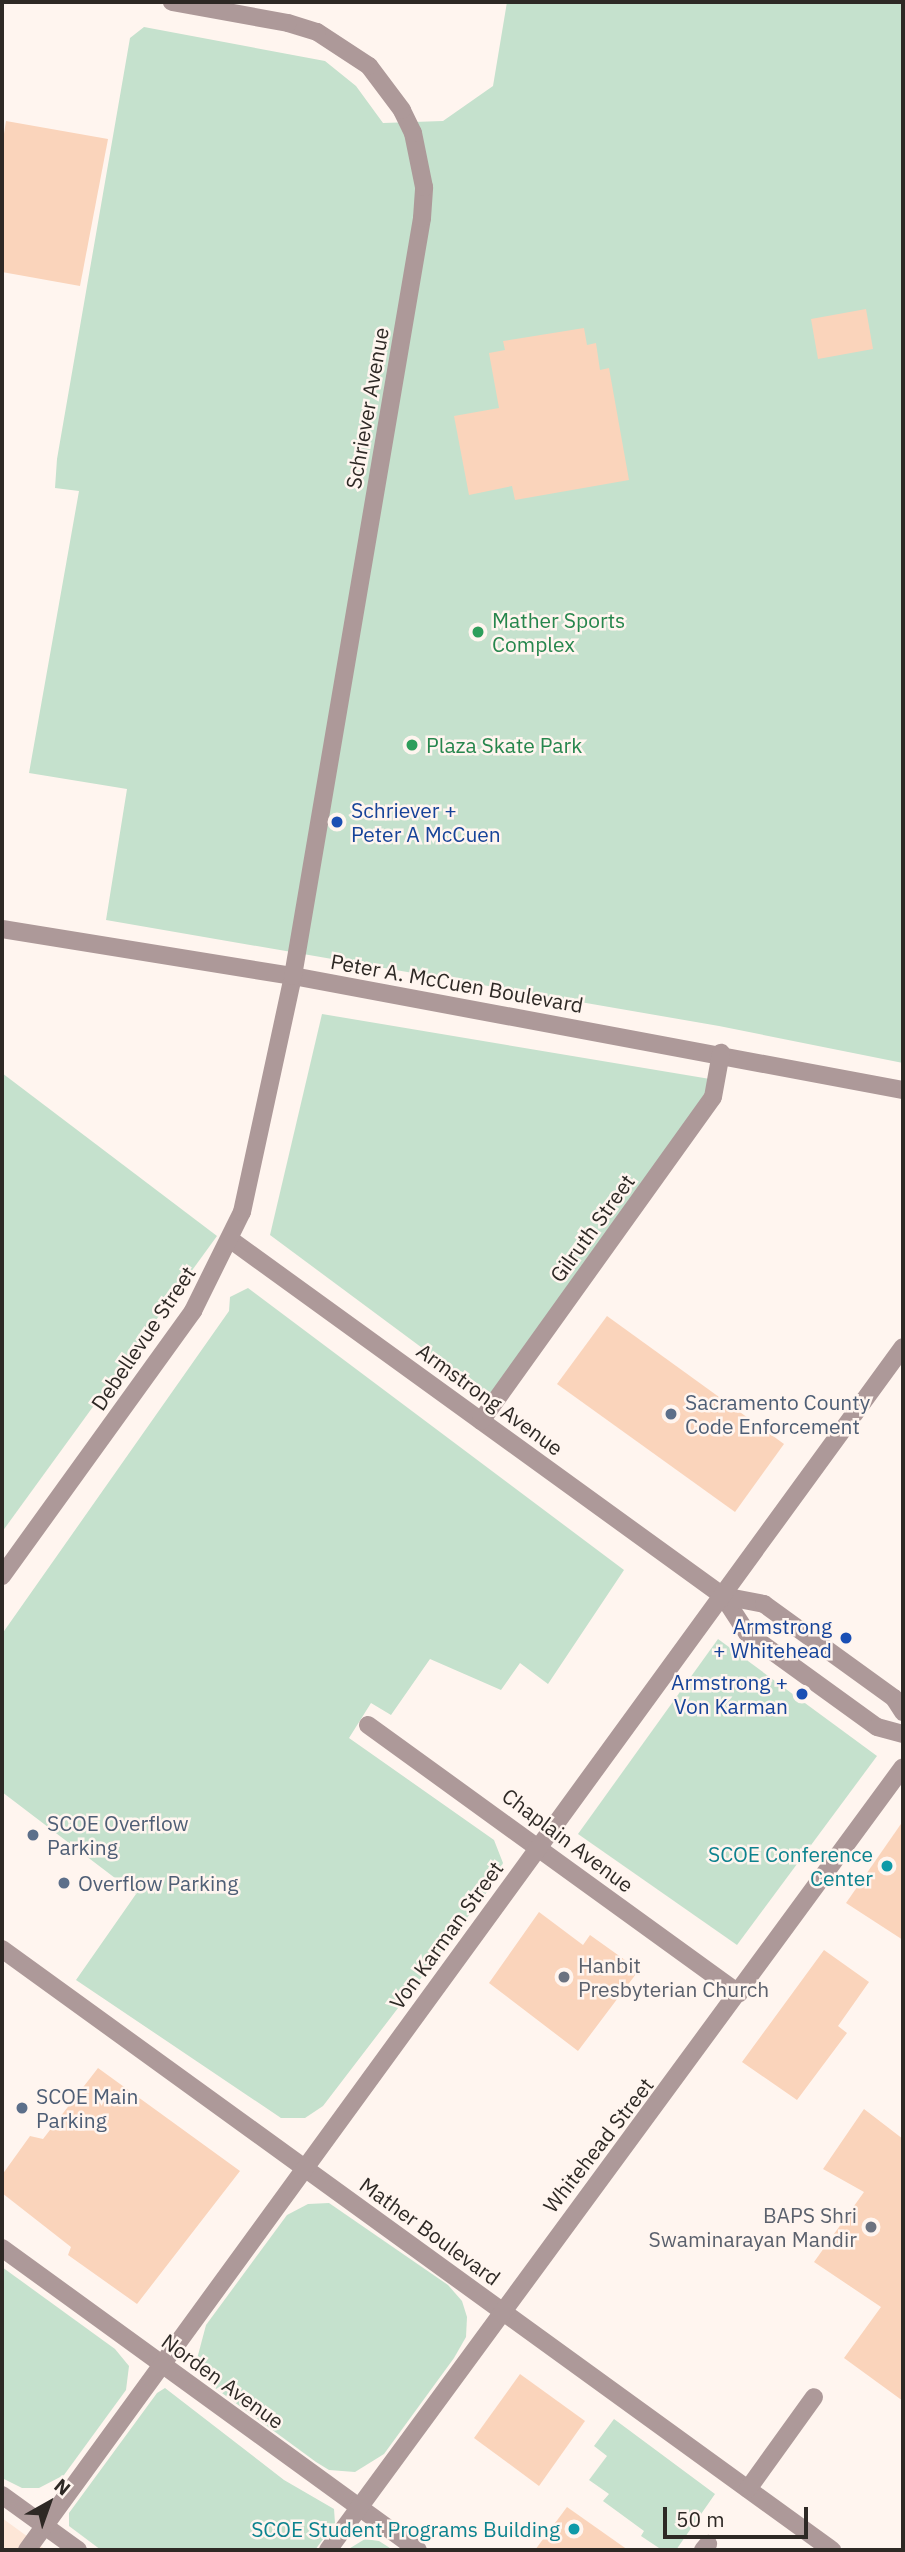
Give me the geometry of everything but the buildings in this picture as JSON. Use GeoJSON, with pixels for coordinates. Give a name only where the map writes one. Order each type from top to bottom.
{"type":"FeatureCollection","features":[{"type":"Feature","properties":{"kind":"street","name":"Schriever Avenue"},"geometry":{"type":"LineString","coordinates":[[173,2],[288,23],[345,47],[385,84],[402,110],[420,156],[424,187],[420,231],[293,976]]}},
{"type":"Feature","properties":{"kind":"street","name":"Peter A. McCuen Boulevard"},"geometry":{"type":"LineString","coordinates":[[2,929],[293,976],[721,1053],[903,1090]]}},
{"type":"Feature","properties":{"kind":"street","name":"Debellevue Street"},"geometry":{"type":"LineString","coordinates":[[2,1576],[193,1311],[231,1240],[253,1173],[293,976]]}},
{"type":"Feature","properties":{"kind":"street","name":"Gilruth Street"},"geometry":{"type":"LineString","coordinates":[[481,1421],[713,1097],[721,1053]]}},
{"type":"Feature","properties":{"kind":"street","name":"Armstrong Avenue"},"geometry":{"type":"LineString","coordinates":[[231,1240],[723,1596],[747,1633],[877,1727],[903,1734]]}},
{"type":"Feature","properties":{"kind":"street","name":"Von Karman Street"},"geometry":{"type":"LineString","coordinates":[[27,2550],[903,1347]]}},
{"type":"Feature","properties":{"kind":"street","name":"Armstrong Avenue"},"geometry":{"type":"LineString","coordinates":[[723,1596],[764,1604],[894,1698],[903,1712]]}},
{"type":"Feature","properties":{"kind":"street","name":"Chaplain Avenue"},"geometry":{"type":"LineString","coordinates":[[368,1725],[739,1994]]}},
{"type":"Feature","properties":{"kind":"street","name":"Whitehead Street"},"geometry":{"type":"LineString","coordinates":[[328,2550],[502,2311],[739,1994],[903,1767]]}},
{"type":"Feature","properties":{"kind":"street","name":"Mather Boulevard"},"geometry":{"type":"LineString","coordinates":[[2,1949],[832,2550]]}},
{"type":"Feature","properties":{"kind":"street","name":"Norden Avenue"},"geometry":{"type":"LineString","coordinates":[[2,2248],[418,2550]]}},
{"type":"Feature","properties":{"kind":"street"},"geometry":{"type":"LineString","coordinates":[[748,2489],[814,2397]]}},
{"type":"Feature","properties":{"kind":"street"},"geometry":{"type":"LineString","coordinates":[[2,2495],[78,2550]]}},
{"type":"Feature","properties":{"kind":"shaded area"},"geometry":{"type":"Polygon","coordinates":[[[2,2518],[46,2550],[2,2550],[2,2518]]]}},
{"type":"Feature","properties":{"kind":"green space","name":"Mather Sports Complex"},"geometry":{"type":"Polygon","coordinates":[[[507,2],[903,2],[903,1063],[719,1026],[106,920],[127,789],[29,773],[79,491],[55,488],[57,459],[130,38],[144,27],[325,61],[356,86],[383,123],[443,121],[493,86],[507,2]]]}},
{"type":"Feature","properties":{"kind":"green space"},"geometry":{"type":"Polygon","coordinates":[[[322,1014],[716,1080],[495,1402],[270,1235],[322,1014]]]}},
{"type":"Feature","properties":{"kind":"green space"},"geometry":{"type":"Polygon","coordinates":[[[2,1073],[217,1236],[2,1532],[2,1073]]]}},
{"type":"Feature","properties":{"kind":"green space"},"geometry":{"type":"Polygon","coordinates":[[[248,1288],[624,1570],[548,1684],[520,1663],[501,1690],[430,1659],[391,1715],[371,1703],[349,1738],[494,1840],[503,1863],[493,1884],[323,2106],[305,2118],[281,2118],[76,1980],[136,1894],[2,1792],[2,1634],[229,1311],[230,1297],[248,1288]]]}},
{"type":"Feature","properties":{"kind":"green space"},"geometry":{"type":"Polygon","coordinates":[[[718,1639],[877,1756],[737,1945],[578,1834],[718,1639]]]}},
{"type":"Feature","properties":{"kind":"green space"},"geometry":{"type":"Polygon","coordinates":[[[329,2203],[448,2285],[462,2301],[467,2317],[466,2337],[454,2358],[384,2454],[355,2472],[329,2470],[316,2462],[211,2385],[197,2359],[206,2325],[287,2215],[308,2204],[329,2203]]]}},
{"type":"Feature","properties":{"kind":"green space"},"geometry":{"type":"Polygon","coordinates":[[[2,2267],[115,2349],[129,2366],[126,2390],[64,2475],[39,2488],[22,2488],[2,2478],[2,2267]]]}},
{"type":"Feature","properties":{"kind":"green space"},"geometry":{"type":"Polygon","coordinates":[[[165,2388],[284,2480],[334,2509],[335,2523],[315,2550],[101,2550],[69,2526],[69,2513],[157,2393],[165,2388]]]}},
{"type":"Feature","properties":{"kind":"green space"},"geometry":{"type":"Polygon","coordinates":[[[614,2419],[715,2494],[676,2550],[662,2550],[641,2536],[644,2531],[603,2501],[609,2494],[589,2480],[607,2456],[594,2446],[614,2419]]]}},
{"type":"Feature","properties":{"kind":"green space"},"geometry":{"type":"Polygon","coordinates":[[[365,2539],[379,2541],[393,2550],[347,2550],[365,2539]]]}},
{"type":"Feature","properties":{"kind":"place","name":"Mather Sports Complex"},"geometry":{"type":"Point","coordinates":[478,632]}},
{"type":"Feature","properties":{"kind":"place","name":"Plaza Skate Park"},"geometry":{"type":"Point","coordinates":[412,745]}},
{"type":"Feature","properties":{"kind":"place","name":"Schriever + Peter A McCuen"},"geometry":{"type":"Point","coordinates":[337,822]}},
{"type":"Feature","properties":{"kind":"place","name":"Sacramento County Code Enforcement"},"geometry":{"type":"Point","coordinates":[671,1414]}},
{"type":"Feature","properties":{"kind":"place","name":"Armstrong + Whitehead"},"geometry":{"type":"Point","coordinates":[846,1638]}},
{"type":"Feature","properties":{"kind":"place","name":"Armstrong + Von Karman"},"geometry":{"type":"Point","coordinates":[802,1694]}},
{"type":"Feature","properties":{"kind":"place","name":"SCOE Overflow Parking"},"geometry":{"type":"Point","coordinates":[33,1835]}},
{"type":"Feature","properties":{"kind":"place","name":"SCOE Conference Center"},"geometry":{"type":"Point","coordinates":[887,1866]}},
{"type":"Feature","properties":{"kind":"place","name":"Overflow Parking"},"geometry":{"type":"Point","coordinates":[64,1883]}},
{"type":"Feature","properties":{"kind":"place","name":"Hanbit Presbyterian Church"},"geometry":{"type":"Point","coordinates":[564,1977]}},
{"type":"Feature","properties":{"kind":"place","name":"SCOE Main Parking"},"geometry":{"type":"Point","coordinates":[22,2108]}},
{"type":"Feature","properties":{"kind":"place","name":"BAPS Shri Swaminarayan Mandir"},"geometry":{"type":"Point","coordinates":[871,2227]}},
{"type":"Feature","properties":{"kind":"place","name":"SCOE Student Programs Building"},"geometry":{"type":"Point","coordinates":[574,2529]}}]}
